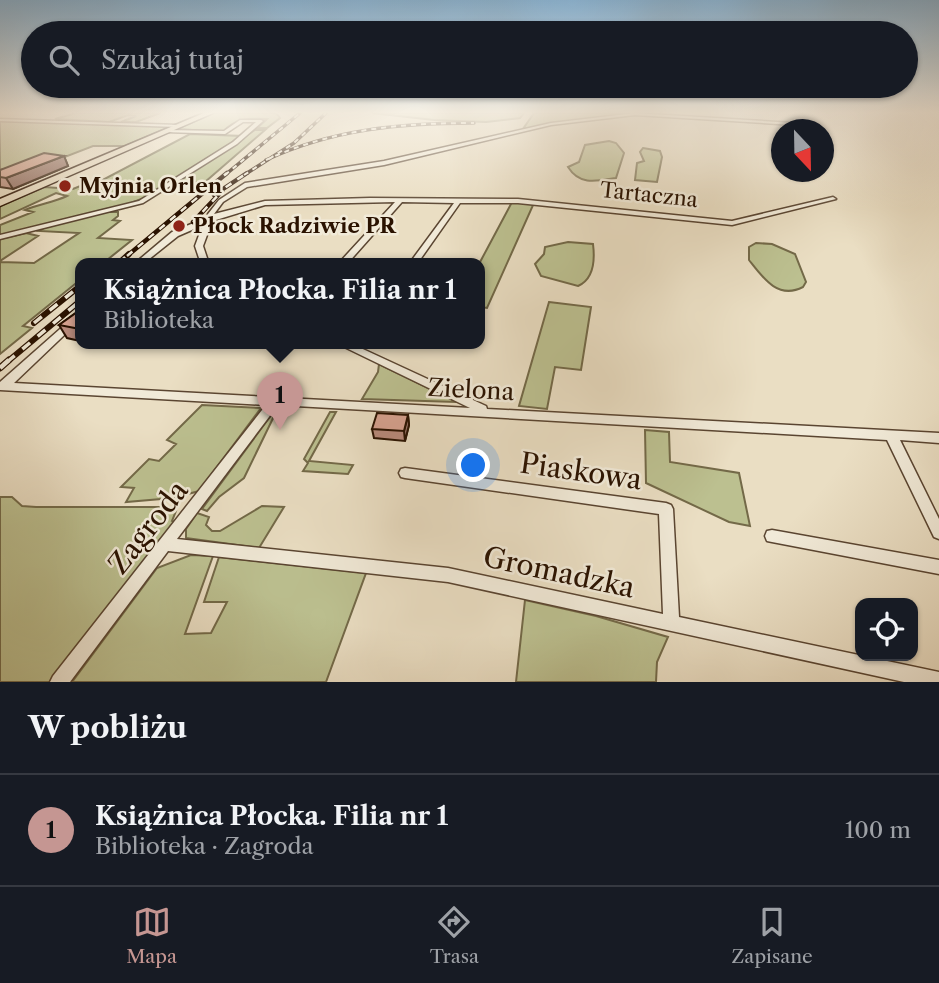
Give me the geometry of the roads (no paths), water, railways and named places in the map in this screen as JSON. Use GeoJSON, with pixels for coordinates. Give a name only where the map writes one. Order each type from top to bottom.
{"type":"FeatureCollection","features":[{"type":"Feature","properties":{"kind":"main road"},"geometry":{"type":"LineString","coordinates":[[0,203],[134,145]]}},
{"type":"Feature","properties":{"kind":"street"},"geometry":{"type":"LineString","coordinates":[[0,237],[141,202],[232,145]]}},
{"type":"Feature","properties":{"kind":"street"},"geometry":{"type":"LineString","coordinates":[[212,218],[211,214],[220,201],[245,185],[375,165],[462,145]]}},
{"type":"Feature","properties":{"kind":"street","name":"Tartaczna"},"geometry":{"type":"LineString","coordinates":[[144,258],[166,238],[201,222],[265,203],[524,201],[732,223],[833,199]]}},
{"type":"Feature","properties":{"kind":"street"},"geometry":{"type":"LineString","coordinates":[[348,258],[400,201]]}},
{"type":"Feature","properties":{"kind":"street"},"geometry":{"type":"LineString","coordinates":[[417,258],[458,201]]}},
{"type":"Feature","properties":{"kind":"street"},"geometry":{"type":"LineString","coordinates":[[201,222],[206,227],[199,246],[203,258]]}},
{"type":"Feature","properties":{"kind":"street"},"geometry":{"type":"LineString","coordinates":[[2,386],[75,320]]}},
{"type":"Feature","properties":{"kind":"street"},"geometry":{"type":"LineString","coordinates":[[357,349],[489,412]]}},
{"type":"Feature","properties":{"kind":"street","name":"Zielona"},"geometry":{"type":"LineString","coordinates":[[2,386],[939,438]]}},
{"type":"Feature","properties":{"kind":"street","name":"Zagroda"},"geometry":{"type":"LineString","coordinates":[[59,682],[275,401]]}},
{"type":"Feature","properties":{"kind":"street"},"geometry":{"type":"LineString","coordinates":[[891,435],[939,533]]}},
{"type":"Feature","properties":{"kind":"street","name":"Piaskowa"},"geometry":{"type":"LineString","coordinates":[[405,473],[666,509],[671,623]]}},
{"type":"Feature","properties":{"kind":"street"},"geometry":{"type":"LineString","coordinates":[[772,537],[939,567]]}},
{"type":"Feature","properties":{"kind":"street","name":"Gromadzka"},"geometry":{"type":"LineString","coordinates":[[164,544],[448,575],[939,681]]}},
{"type":"Feature","properties":{"kind":"railway"},"geometry":{"type":"LineString","coordinates":[[225,175],[262,145]]}},
{"type":"Feature","properties":{"kind":"railway"},"geometry":{"type":"LineString","coordinates":[[270,158],[291,145]]}},
{"type":"Feature","properties":{"kind":"railway"},"geometry":{"type":"LineString","coordinates":[[270,158],[305,145]]}},
{"type":"Feature","properties":{"kind":"railway"},"geometry":{"type":"LineString","coordinates":[[244,175],[270,158]]}},
{"type":"Feature","properties":{"kind":"railway"},"geometry":{"type":"LineString","coordinates":[[266,160],[270,158]]}},
{"type":"Feature","properties":{"kind":"railway"},"geometry":{"type":"LineString","coordinates":[[127,256],[227,173]]}},
{"type":"Feature","properties":{"kind":"railway"},"geometry":{"type":"LineString","coordinates":[[214,195],[244,175]]}},
{"type":"Feature","properties":{"kind":"railway"},"geometry":{"type":"LineString","coordinates":[[193,222],[222,191]]}},
{"type":"Feature","properties":{"kind":"railway"},"geometry":{"type":"LineString","coordinates":[[125,258],[129,254]]}},
{"type":"Feature","properties":{"kind":"railway"},"geometry":{"type":"LineString","coordinates":[[34,323],[75,290]]}},
{"type":"Feature","properties":{"kind":"railway"},"geometry":{"type":"LineString","coordinates":[[7,362],[75,305]]}},
{"type":"Feature","properties":{"kind":"railway"},"geometry":{"type":"LineString","coordinates":[[0,368],[9,360]]}},
{"type":"Feature","properties":{"kind":"place","name":"Myjnia Orlen"},"geometry":{"type":"Point","coordinates":[65,186]}},
{"type":"Feature","properties":{"kind":"place","name":"Płock Radziwie PR"},"geometry":{"type":"Point","coordinates":[179,226]}},
{"type":"Feature","properties":{"kind":"place","name":"Książnica Płocka. Filia nr 1"},"geometry":{"type":"Point","coordinates":[280,430]}}]}
